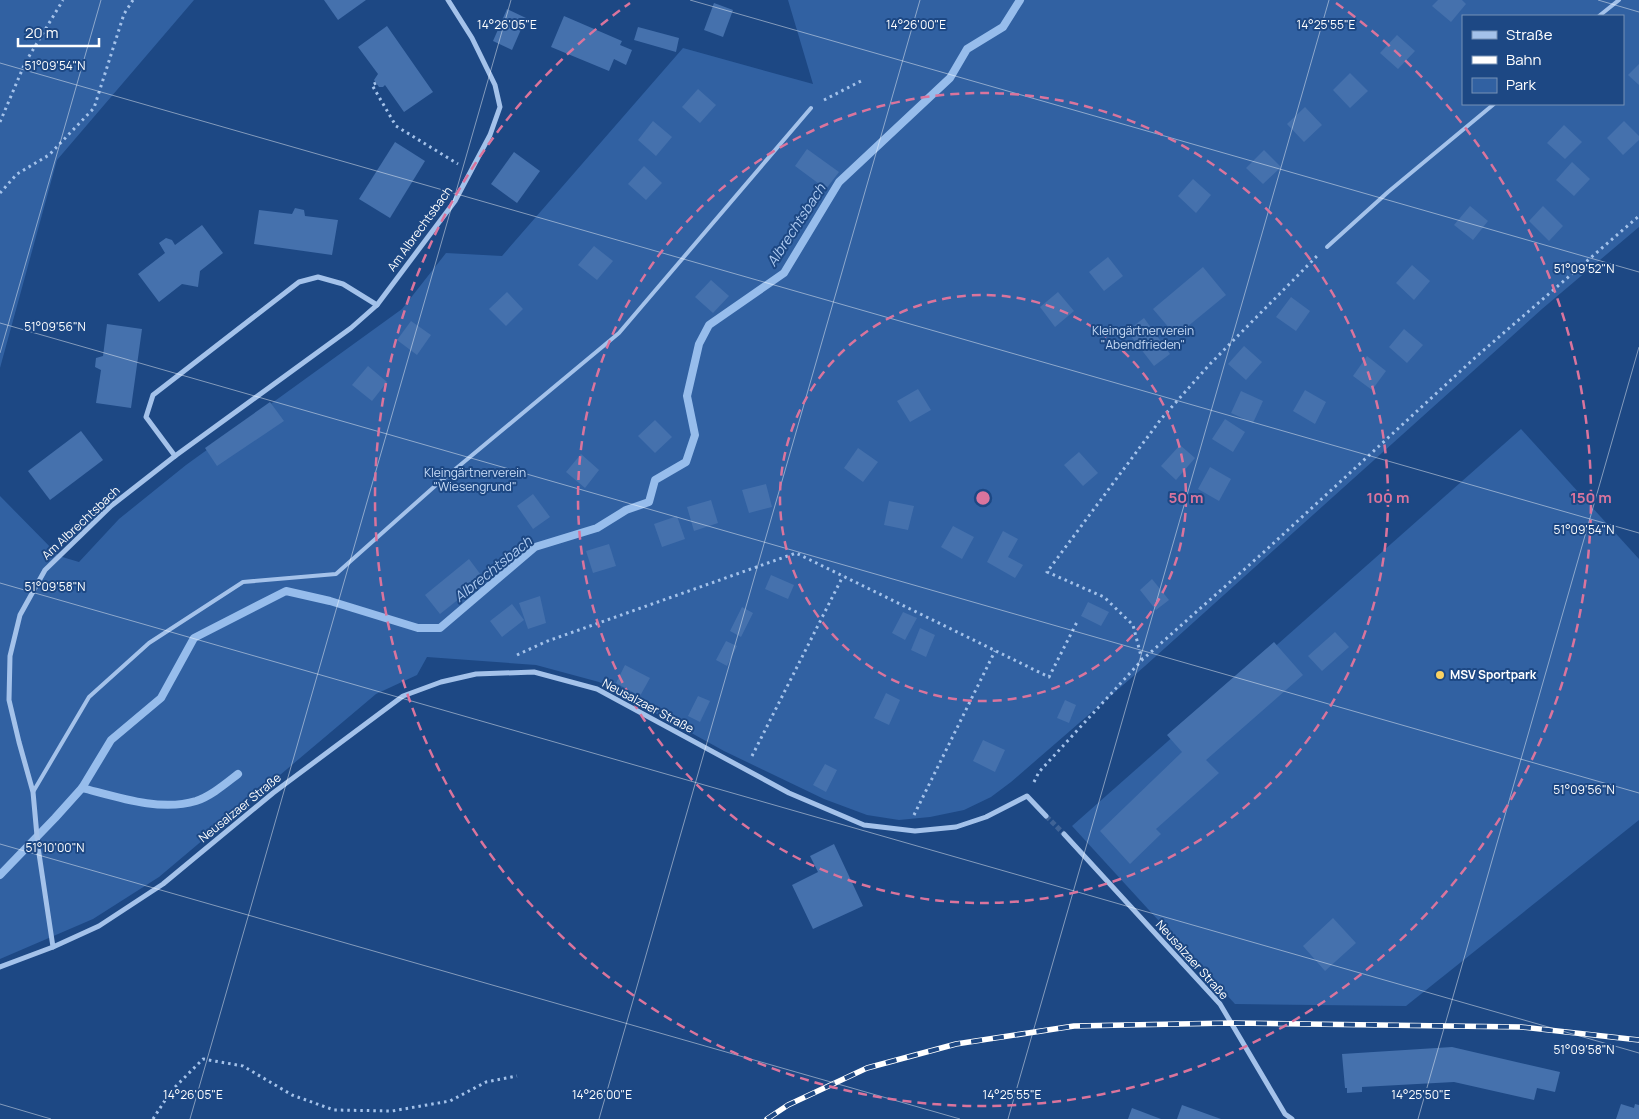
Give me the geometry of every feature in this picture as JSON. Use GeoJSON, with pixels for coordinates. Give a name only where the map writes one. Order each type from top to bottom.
{"type":"FeatureCollection","features":[{"type":"Feature","properties":{"kind":"street","name":"Am Albrechtsbach"},"geometry":{"type":"LineString","coordinates":[[53,947],[38,846],[33,792],[10,700],[10,656],[20,615],[45,570],[112,506],[175,456],[351,328],[377,305],[455,201],[490,135],[500,107],[495,85],[472,38],[448,0]]}},
{"type":"Feature","properties":{"kind":"street"},"geometry":{"type":"LineString","coordinates":[[175,456],[146,417],[153,395],[299,282],[318,277],[343,284],[377,305]]}},
{"type":"Feature","properties":{"kind":"street","name":"Neusalzaer Straße"},"geometry":{"type":"LineString","coordinates":[[53,947],[99,926],[163,884],[273,793],[403,696],[441,682],[476,674],[534,672],[597,688],[789,793],[864,825],[905,831],[956,827],[986,817],[1027,796]]}},
{"type":"Feature","properties":{"kind":"street"},"geometry":{"type":"LineString","coordinates":[[1027,796],[1046,816]]}},
{"type":"Feature","properties":{"kind":"street","name":"Neusalzaer Straße"},"geometry":{"type":"LineString","coordinates":[[1064,834],[1220,1004],[1284,1116],[1292,1119]]}},
{"type":"Feature","properties":{"kind":"street"},"geometry":{"type":"LineString","coordinates":[[0,967],[53,947]]}},
{"type":"Feature","properties":{"kind":"lane"},"geometry":{"type":"LineString","coordinates":[[1600,15],[1619,0]]}},
{"type":"Feature","properties":{"kind":"lane"},"geometry":{"type":"LineString","coordinates":[[1326,247],[1388,192],[1493,105]]}},
{"type":"Feature","properties":{"kind":"lane"},"geometry":{"type":"LineString","coordinates":[[33,792],[89,697],[149,643],[243,582],[336,574],[435,486],[619,333],[811,108]]}},
{"type":"Feature","properties":{"kind":"path"},"geometry":{"type":"LineString","coordinates":[[0,122],[26,63],[63,0]]}},
{"type":"Feature","properties":{"kind":"path"},"geometry":{"type":"LineString","coordinates":[[0,194],[17,174],[49,155],[94,108],[124,14],[133,0]]}},
{"type":"Feature","properties":{"kind":"path"},"geometry":{"type":"LineString","coordinates":[[811,108],[861,81]]}},
{"type":"Feature","properties":{"kind":"path"},"geometry":{"type":"LineString","coordinates":[[376,83],[372,85],[396,126],[470,174]]}},
{"type":"Feature","properties":{"kind":"path"},"geometry":{"type":"LineString","coordinates":[[1027,796],[1039,772],[1142,660],[1258,557],[1478,355],[1639,216]]}},
{"type":"Feature","properties":{"kind":"path"},"geometry":{"type":"LineString","coordinates":[[1142,660],[1133,625],[1104,597],[1047,572],[1161,419],[1210,364],[1326,247]]}},
{"type":"Feature","properties":{"kind":"path"},"geometry":{"type":"LineString","coordinates":[[511,658],[545,642],[796,553],[1049,676],[1077,622]]}},
{"type":"Feature","properties":{"kind":"path"},"geometry":{"type":"LineString","coordinates":[[745,769],[843,576]]}},
{"type":"Feature","properties":{"kind":"path"},"geometry":{"type":"LineString","coordinates":[[905,831],[995,651]]}},
{"type":"Feature","properties":{"kind":"path"},"geometry":{"type":"LineString","coordinates":[[153,1119],[171,1091],[203,1059],[243,1066],[292,1095],[334,1110],[392,1111],[450,1101],[486,1082],[516,1076]]}},
{"type":"Feature","properties":{"kind":"green space"},"geometry":{"type":"Polygon","coordinates":[[[0,0],[194,0],[57,160],[0,368],[0,0]]]}},
{"type":"Feature","properties":{"kind":"green space"},"geometry":{"type":"Polygon","coordinates":[[[788,0],[1639,0],[1639,227],[1542,309],[1145,666],[1011,782],[991,797],[964,810],[930,817],[899,820],[867,815],[824,799],[724,751],[599,682],[536,665],[427,657],[417,675],[376,694],[159,877],[93,919],[0,959],[0,496],[59,556],[79,562],[119,519],[186,465],[402,309],[446,253],[502,256],[683,48],[813,84],[788,0]]]}},
{"type":"Feature","properties":{"kind":"green space","name":"MSV Sportpark"},"geometry":{"type":"Polygon","coordinates":[[[1521,429],[1639,559],[1639,820],[1406,1006],[1235,1004],[1072,826],[1521,429]]]}},
{"type":"Feature","properties":{"kind":"building"},"geometry":{"type":"Polygon","coordinates":[[[324,0],[366,0],[338,20],[324,0]]]}},
{"type":"Feature","properties":{"kind":"building"},"geometry":{"type":"Polygon","coordinates":[[[1438,0],[1462,0],[1466,4],[1451,22],[1432,6],[1438,0]]]}},
{"type":"Feature","properties":{"kind":"building"},"geometry":{"type":"Polygon","coordinates":[[[714,3],[733,10],[723,37],[704,30],[714,3]]]}},
{"type":"Feature","properties":{"kind":"building"},"geometry":{"type":"Polygon","coordinates":[[[507,9],[526,18],[512,50],[493,41],[507,9]]]}},
{"type":"Feature","properties":{"kind":"building"},"geometry":{"type":"Polygon","coordinates":[[[564,16],[622,41],[620,45],[632,50],[626,65],[614,59],[609,71],[551,47],[564,16]]]}},
{"type":"Feature","properties":{"kind":"building"},"geometry":{"type":"Polygon","coordinates":[[[387,26],[433,92],[404,112],[385,85],[379,87],[374,80],[378,74],[358,47],[387,26]]]}},
{"type":"Feature","properties":{"kind":"building"},"geometry":{"type":"Polygon","coordinates":[[[638,27],[679,38],[676,52],[634,40],[638,27]]]}},
{"type":"Feature","properties":{"kind":"building"},"geometry":{"type":"Polygon","coordinates":[[[1397,35],[1415,51],[1398,69],[1380,53],[1397,35]]]}},
{"type":"Feature","properties":{"kind":"building"},"geometry":{"type":"Polygon","coordinates":[[[1639,64],[1639,85],[1628,75],[1639,64]]]}},
{"type":"Feature","properties":{"kind":"building"},"geometry":{"type":"Polygon","coordinates":[[[1350,73],[1368,91],[1350,108],[1333,90],[1350,73]]]}},
{"type":"Feature","properties":{"kind":"building"},"geometry":{"type":"Polygon","coordinates":[[[698,89],[716,105],[700,123],[682,107],[698,89]]]}},
{"type":"Feature","properties":{"kind":"building"},"geometry":{"type":"Polygon","coordinates":[[[1305,107],[1322,125],[1304,142],[1287,124],[1305,107]]]}},
{"type":"Feature","properties":{"kind":"building"},"geometry":{"type":"Polygon","coordinates":[[[653,121],[672,137],[656,156],[638,140],[653,121]]]}},
{"type":"Feature","properties":{"kind":"building"},"geometry":{"type":"Polygon","coordinates":[[[1624,121],[1639,136],[1639,140],[1623,155],[1607,138],[1624,121]]]}},
{"type":"Feature","properties":{"kind":"building"},"geometry":{"type":"Polygon","coordinates":[[[1564,125],[1582,142],[1565,159],[1547,143],[1564,125]]]}},
{"type":"Feature","properties":{"kind":"building"},"geometry":{"type":"Polygon","coordinates":[[[395,142],[425,161],[390,218],[359,199],[395,142]]]}},
{"type":"Feature","properties":{"kind":"building"},"geometry":{"type":"Polygon","coordinates":[[[807,149],[839,172],[826,189],[795,166],[807,149]]]}},
{"type":"Feature","properties":{"kind":"building"},"geometry":{"type":"Polygon","coordinates":[[[1264,150],[1281,167],[1263,184],[1246,168],[1264,150]]]}},
{"type":"Feature","properties":{"kind":"building"},"geometry":{"type":"Polygon","coordinates":[[[514,152],[540,171],[517,203],[491,184],[514,152]]]}},
{"type":"Feature","properties":{"kind":"building"},"geometry":{"type":"Polygon","coordinates":[[[1572,162],[1590,179],[1574,196],[1556,180],[1572,162]]]}},
{"type":"Feature","properties":{"kind":"building"},"geometry":{"type":"Polygon","coordinates":[[[644,166],[662,183],[646,200],[628,184],[644,166]]]}},
{"type":"Feature","properties":{"kind":"building"},"geometry":{"type":"Polygon","coordinates":[[[1193,179],[1211,195],[1196,213],[1178,196],[1193,179]]]}},
{"type":"Feature","properties":{"kind":"building"},"geometry":{"type":"Polygon","coordinates":[[[1470,206],[1488,221],[1473,240],[1454,225],[1470,206]]]}},
{"type":"Feature","properties":{"kind":"building"},"geometry":{"type":"Polygon","coordinates":[[[1543,206],[1563,226],[1549,241],[1529,221],[1543,206]]]}},
{"type":"Feature","properties":{"kind":"building"},"geometry":{"type":"Polygon","coordinates":[[[295,208],[304,210],[305,216],[338,220],[332,255],[254,244],[259,210],[292,214],[295,208]]]}},
{"type":"Feature","properties":{"kind":"building"},"geometry":{"type":"Polygon","coordinates":[[[202,225],[223,253],[200,271],[198,287],[182,284],[159,302],[138,274],[165,253],[159,243],[166,238],[172,240],[175,245],[202,225]]]}},
{"type":"Feature","properties":{"kind":"building"},"geometry":{"type":"Polygon","coordinates":[[[594,246],[613,261],[597,280],[578,265],[594,246]]]}},
{"type":"Feature","properties":{"kind":"building"},"geometry":{"type":"Polygon","coordinates":[[[1108,257],[1123,276],[1104,291],[1089,272],[1108,257]]]}},
{"type":"Feature","properties":{"kind":"building"},"geometry":{"type":"Polygon","coordinates":[[[1412,265],[1430,281],[1414,300],[1396,283],[1412,265]]]}},
{"type":"Feature","properties":{"kind":"building"},"geometry":{"type":"Polygon","coordinates":[[[1203,267],[1226,295],[1176,336],[1153,309],[1203,267]]]}},
{"type":"Feature","properties":{"kind":"building"},"geometry":{"type":"Polygon","coordinates":[[[711,280],[729,296],[713,313],[695,297],[711,280]]]}},
{"type":"Feature","properties":{"kind":"building"},"geometry":{"type":"Polygon","coordinates":[[[507,292],[523,309],[506,326],[489,309],[507,292]]]}},
{"type":"Feature","properties":{"kind":"building"},"geometry":{"type":"Polygon","coordinates":[[[1058,292],[1074,311],[1055,327],[1040,307],[1058,292]]]}},
{"type":"Feature","properties":{"kind":"building"},"geometry":{"type":"Polygon","coordinates":[[[1291,297],[1310,311],[1296,331],[1276,317],[1291,297]]]}},
{"type":"Feature","properties":{"kind":"building"},"geometry":{"type":"Polygon","coordinates":[[[1144,318],[1170,354],[1154,366],[1127,331],[1144,318]]]}},
{"type":"Feature","properties":{"kind":"building"},"geometry":{"type":"Polygon","coordinates":[[[411,321],[431,335],[417,355],[397,340],[411,321]]]}},
{"type":"Feature","properties":{"kind":"building"},"geometry":{"type":"Polygon","coordinates":[[[107,324],[142,329],[131,408],[96,403],[101,370],[95,367],[96,358],[103,356],[107,324]]]}},
{"type":"Feature","properties":{"kind":"building"},"geometry":{"type":"Polygon","coordinates":[[[1404,329],[1423,345],[1407,363],[1389,347],[1404,329]]]}},
{"type":"Feature","properties":{"kind":"building"},"geometry":{"type":"Polygon","coordinates":[[[1244,346],[1262,362],[1246,380],[1228,364],[1244,346]]]}},
{"type":"Feature","properties":{"kind":"building"},"geometry":{"type":"Polygon","coordinates":[[[1367,356],[1386,371],[1372,390],[1353,376],[1367,356]]]}},
{"type":"Feature","properties":{"kind":"building"},"geometry":{"type":"Polygon","coordinates":[[[368,366],[387,382],[372,401],[352,385],[368,366]]]}},
{"type":"Feature","properties":{"kind":"building"},"geometry":{"type":"Polygon","coordinates":[[[918,389],[931,410],[910,422],[897,401],[918,389]]]}},
{"type":"Feature","properties":{"kind":"building"},"geometry":{"type":"Polygon","coordinates":[[[1305,390],[1326,402],[1315,424],[1293,411],[1305,390]]]}},
{"type":"Feature","properties":{"kind":"building"},"geometry":{"type":"Polygon","coordinates":[[[1241,391],[1263,401],[1253,423],[1231,413],[1241,391]]]}},
{"type":"Feature","properties":{"kind":"building"},"geometry":{"type":"Polygon","coordinates":[[[270,402],[284,421],[217,466],[205,448],[270,402]]]}},
{"type":"Feature","properties":{"kind":"building"},"geometry":{"type":"Polygon","coordinates":[[[1225,419],[1245,432],[1233,452],[1212,439],[1225,419]]]}},
{"type":"Feature","properties":{"kind":"building"},"geometry":{"type":"Polygon","coordinates":[[[655,420],[672,437],[655,453],[638,436],[655,420]]]}},
{"type":"Feature","properties":{"kind":"building"},"geometry":{"type":"Polygon","coordinates":[[[81,431],[103,460],[50,500],[28,471],[81,431]]]}},
{"type":"Feature","properties":{"kind":"building"},"geometry":{"type":"Polygon","coordinates":[[[1180,445],[1195,458],[1176,480],[1161,466],[1180,445]]]}},
{"type":"Feature","properties":{"kind":"building"},"geometry":{"type":"Polygon","coordinates":[[[858,448],[878,462],[863,482],[844,468],[858,448]]]}},
{"type":"Feature","properties":{"kind":"building"},"geometry":{"type":"Polygon","coordinates":[[[1079,452],[1098,473],[1083,486],[1064,465],[1079,452]]]}},
{"type":"Feature","properties":{"kind":"building"},"geometry":{"type":"Polygon","coordinates":[[[581,454],[599,470],[585,488],[566,472],[581,454]]]}},
{"type":"Feature","properties":{"kind":"building"},"geometry":{"type":"Polygon","coordinates":[[[1210,467],[1231,479],[1219,501],[1198,489],[1210,467]]]}},
{"type":"Feature","properties":{"kind":"building"},"geometry":{"type":"Polygon","coordinates":[[[766,484],[772,507],[749,513],[742,490],[766,484]]]}},
{"type":"Feature","properties":{"kind":"building"},"geometry":{"type":"Polygon","coordinates":[[[533,494],[550,517],[533,529],[517,506],[533,494]]]}},
{"type":"Feature","properties":{"kind":"building"},"geometry":{"type":"Polygon","coordinates":[[[711,500],[718,523],[694,531],[687,507],[711,500]]]}},
{"type":"Feature","properties":{"kind":"building"},"geometry":{"type":"Polygon","coordinates":[[[889,501],[914,506],[908,530],[884,525],[889,501]]]}},
{"type":"Feature","properties":{"kind":"building"},"geometry":{"type":"Polygon","coordinates":[[[677,516],[685,539],[662,547],[654,524],[677,516]]]}},
{"type":"Feature","properties":{"kind":"building"},"geometry":{"type":"Polygon","coordinates":[[[953,526],[974,537],[962,559],[941,547],[953,526]]]}},
{"type":"Feature","properties":{"kind":"building"},"geometry":{"type":"Polygon","coordinates":[[[1003,531],[1018,539],[1008,557],[1023,565],[1015,578],[987,562],[1003,531]]]}},
{"type":"Feature","properties":{"kind":"building"},"geometry":{"type":"Polygon","coordinates":[[[609,544],[616,566],[593,573],[586,551],[609,544]]]}},
{"type":"Feature","properties":{"kind":"building"},"geometry":{"type":"Polygon","coordinates":[[[469,559],[484,579],[440,614],[425,595],[469,559]]]}},
{"type":"Feature","properties":{"kind":"building"},"geometry":{"type":"Polygon","coordinates":[[[771,575],[794,585],[788,599],[765,589],[771,575]]]}},
{"type":"Feature","properties":{"kind":"building"},"geometry":{"type":"Polygon","coordinates":[[[1152,579],[1169,600],[1156,610],[1140,590],[1152,579]]]}},
{"type":"Feature","properties":{"kind":"building"},"geometry":{"type":"Polygon","coordinates":[[[540,596],[546,623],[528,629],[519,603],[540,596]]]}},
{"type":"Feature","properties":{"kind":"building"},"geometry":{"type":"Polygon","coordinates":[[[1088,602],[1109,612],[1101,626],[1081,616],[1088,602]]]}},
{"type":"Feature","properties":{"kind":"building"},"geometry":{"type":"Polygon","coordinates":[[[512,604],[524,620],[502,637],[490,621],[512,604]]]}},
{"type":"Feature","properties":{"kind":"building"},"geometry":{"type":"Polygon","coordinates":[[[742,607],[753,613],[741,637],[730,631],[742,607]]]}},
{"type":"Feature","properties":{"kind":"building"},"geometry":{"type":"Polygon","coordinates":[[[903,612],[917,618],[905,640],[892,633],[903,612]]]}},
{"type":"Feature","properties":{"kind":"building"},"geometry":{"type":"Polygon","coordinates":[[[920,628],[935,635],[926,657],[911,650],[920,628]]]}},
{"type":"Feature","properties":{"kind":"building"},"geometry":{"type":"Polygon","coordinates":[[[1335,632],[1349,647],[1322,671],[1308,656],[1335,632]]]}},
{"type":"Feature","properties":{"kind":"building"},"geometry":{"type":"Polygon","coordinates":[[[726,641],[737,646],[727,666],[716,660],[726,641]]]}},
{"type":"Feature","properties":{"kind":"building"},"geometry":{"type":"Polygon","coordinates":[[[1274,642],[1303,675],[1206,760],[1219,773],[1156,829],[1161,834],[1130,864],[1100,831],[1182,752],[1167,735],[1274,642]]]}},
{"type":"Feature","properties":{"kind":"building"},"geometry":{"type":"Polygon","coordinates":[[[625,665],[650,678],[640,696],[616,683],[625,665]]]}},
{"type":"Feature","properties":{"kind":"building"},"geometry":{"type":"Polygon","coordinates":[[[886,693],[900,700],[889,725],[874,718],[886,693]]]}},
{"type":"Feature","properties":{"kind":"building"},"geometry":{"type":"Polygon","coordinates":[[[698,696],[710,701],[700,722],[688,716],[698,696]]]}},
{"type":"Feature","properties":{"kind":"building"},"geometry":{"type":"Polygon","coordinates":[[[1065,700],[1076,705],[1069,723],[1057,718],[1065,700]]]}},
{"type":"Feature","properties":{"kind":"building"},"geometry":{"type":"Polygon","coordinates":[[[983,740],[1005,750],[995,772],[973,761],[983,740]]]}},
{"type":"Feature","properties":{"kind":"building"},"geometry":{"type":"Polygon","coordinates":[[[825,764],[837,770],[826,792],[813,785],[825,764]]]}},
{"type":"Feature","properties":{"kind":"building"},"geometry":{"type":"Polygon","coordinates":[[[834,844],[863,906],[813,929],[792,885],[818,872],[810,856],[834,844]]]}},
{"type":"Feature","properties":{"kind":"building"},"geometry":{"type":"Polygon","coordinates":[[[1333,918],[1356,943],[1325,971],[1303,946],[1333,918]]]}},
{"type":"Feature","properties":{"kind":"building"},"geometry":{"type":"Polygon","coordinates":[[[1452,1047],[1560,1072],[1555,1092],[1537,1088],[1534,1100],[1454,1082],[1362,1087],[1362,1092],[1347,1093],[1342,1054],[1452,1047]]]}},
{"type":"Feature","properties":{"kind":"building"},"geometry":{"type":"Polygon","coordinates":[[[1621,1104],[1634,1108],[1635,1104],[1639,1105],[1639,1119],[1616,1119],[1621,1104]]]}},
{"type":"Feature","properties":{"kind":"building"},"geometry":{"type":"Polygon","coordinates":[[[1182,1105],[1221,1119],[1177,1119],[1182,1105]]]}},
{"type":"Feature","properties":{"kind":"building"},"geometry":{"type":"Polygon","coordinates":[[[1132,1108],[1161,1119],[1128,1119],[1132,1108]]]}},
{"type":"Feature","properties":{"kind":"waterway","name":"Albrechtsbach"},"geometry":{"type":"LineString","coordinates":[[0,875],[82,788],[111,740],[161,698],[194,638],[286,591],[330,601],[418,628],[440,628],[535,547],[597,528],[626,510],[649,502],[655,480],[686,462],[695,435],[687,396],[699,344],[709,325],[784,273],[839,182],[950,78],[967,49],[1003,27],[1020,0]]}},
{"type":"Feature","properties":{"kind":"waterway","name":"Albrechtsbach"},"geometry":{"type":"LineString","coordinates":[[82,788],[139,802],[168,805],[182,804],[207,796],[238,774]]}},
{"type":"Feature","properties":{"kind":"tunnel"},"geometry":{"type":"LineString","coordinates":[[1046,816],[1064,834]]}},
{"type":"Feature","properties":{"kind":"railway"},"geometry":{"type":"LineString","coordinates":[[767,1119],[788,1105],[867,1068],[956,1044],[1074,1026],[1231,1023],[1521,1027],[1639,1040]]}},
{"type":"Feature","properties":{"kind":"place","name":"MSV Sportpark"},"geometry":{"type":"Point","coordinates":[1440,675]}},
{"type":"Feature","properties":{"kind":"park label","name":"Kleingärtnerverein \"Abendfrieden\""},"geometry":{"type":"Point","coordinates":[1143,338]}},
{"type":"Feature","properties":{"kind":"park label","name":"Kleingärtnerverein \"Wiesengrund\""},"geometry":{"type":"Point","coordinates":[475,480]}}]}
